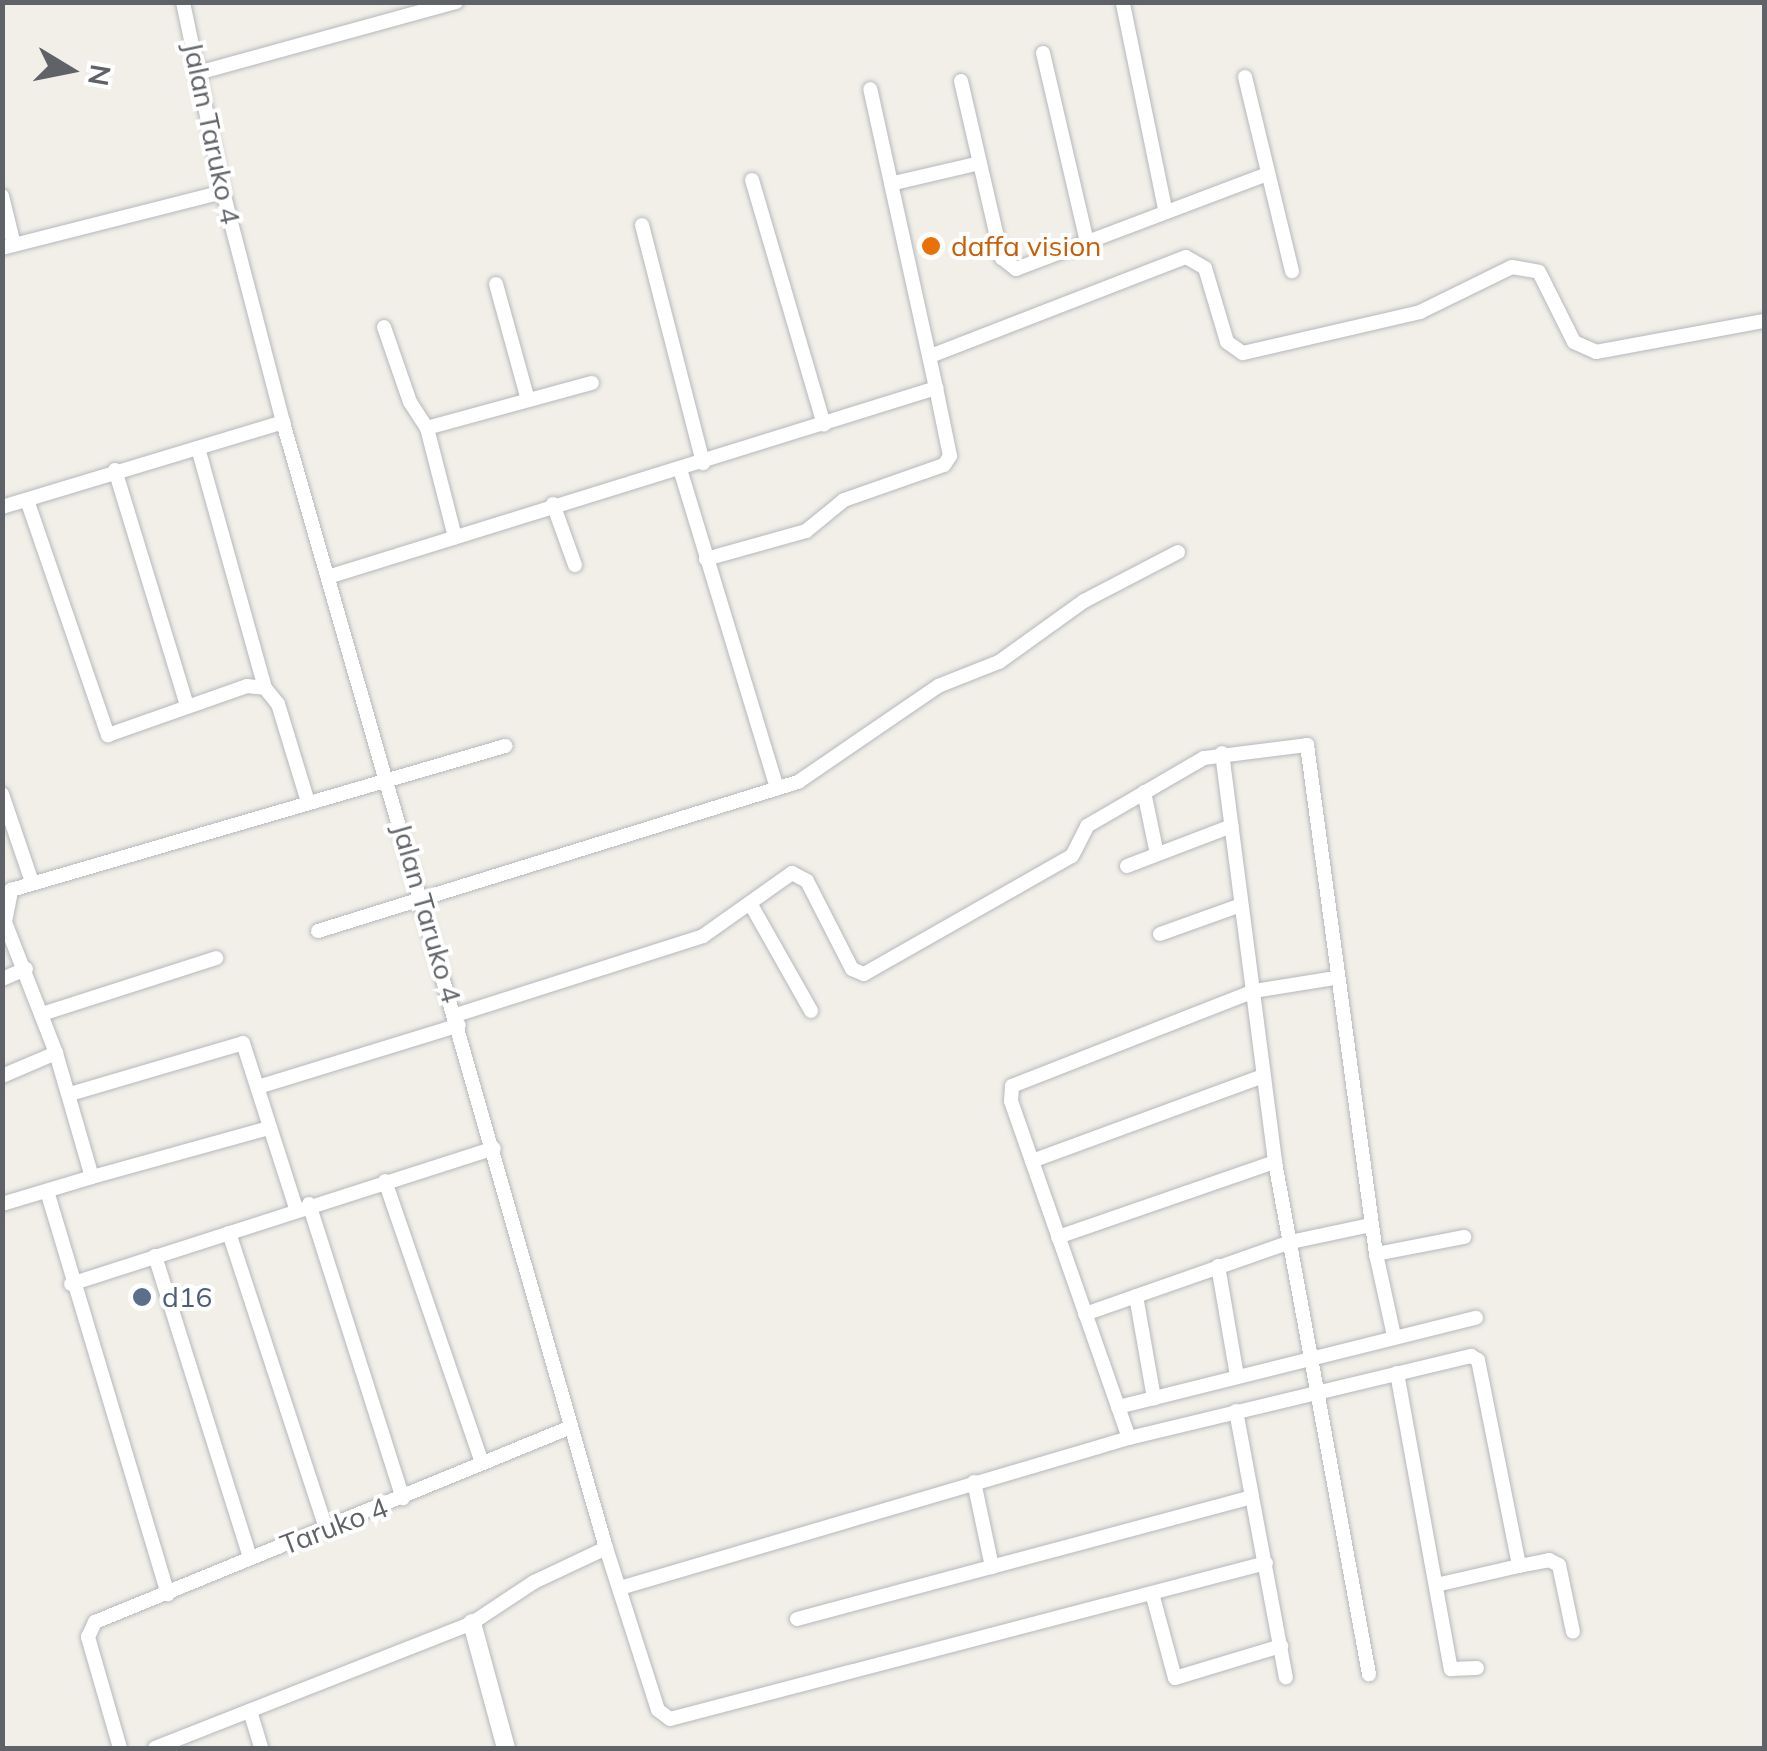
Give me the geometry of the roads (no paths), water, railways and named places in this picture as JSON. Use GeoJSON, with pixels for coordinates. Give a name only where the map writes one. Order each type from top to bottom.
{"type":"FeatureCollection","features":[{"type":"Feature","properties":{"kind":"street","name":"Jalan Taruko 4"},"geometry":{"type":"LineString","coordinates":[[183,2],[223,192],[284,422],[426,902],[606,1548],[658,1710],[674,1720],[1266,1563]]}},
{"type":"Feature","properties":{"kind":"street"},"geometry":{"type":"LineString","coordinates":[[198,72],[404,9],[456,2]]}},
{"type":"Feature","properties":{"kind":"street"},"geometry":{"type":"LineString","coordinates":[[1123,4],[1165,208]]}},
{"type":"Feature","properties":{"kind":"street"},"geometry":{"type":"LineString","coordinates":[[1043,52],[1086,238]]}},
{"type":"Feature","properties":{"kind":"street"},"geometry":{"type":"LineString","coordinates":[[1245,77],[1292,271]]}},
{"type":"Feature","properties":{"kind":"street"},"geometry":{"type":"LineString","coordinates":[[961,81],[1002,258],[1010,266],[1021,268],[1086,238],[1267,174]]}},
{"type":"Feature","properties":{"kind":"street"},"geometry":{"type":"LineString","coordinates":[[706,559],[806,530],[844,500],[944,465],[950,456],[933,355],[870,89]]}},
{"type":"Feature","properties":{"kind":"street"},"geometry":{"type":"LineString","coordinates":[[894,184],[980,163]]}},
{"type":"Feature","properties":{"kind":"street"},"geometry":{"type":"LineString","coordinates":[[752,180],[824,425]]}},
{"type":"Feature","properties":{"kind":"street"},"geometry":{"type":"LineString","coordinates":[[2,196],[8,246],[223,192]]}},
{"type":"Feature","properties":{"kind":"street"},"geometry":{"type":"LineString","coordinates":[[642,225],[703,463]]}},
{"type":"Feature","properties":{"kind":"street"},"geometry":{"type":"LineString","coordinates":[[933,355],[1186,257],[1204,268],[1227,342],[1244,353],[1420,312],[1512,266],[1539,272],[1574,342],[1596,352],[1764,321]]}},
{"type":"Feature","properties":{"kind":"street"},"geometry":{"type":"LineString","coordinates":[[496,284],[528,400]]}},
{"type":"Feature","properties":{"kind":"street"},"geometry":{"type":"LineString","coordinates":[[384,328],[410,402],[427,428],[455,537]]}},
{"type":"Feature","properties":{"kind":"street"},"geometry":{"type":"LineString","coordinates":[[427,428],[592,382]]}},
{"type":"Feature","properties":{"kind":"street"},"geometry":{"type":"LineString","coordinates":[[331,576],[936,388]]}},
{"type":"Feature","properties":{"kind":"street"},"geometry":{"type":"LineString","coordinates":[[2,507],[284,422]]}},
{"type":"Feature","properties":{"kind":"street"},"geometry":{"type":"LineString","coordinates":[[198,448],[265,688],[278,704],[308,802]]}},
{"type":"Feature","properties":{"kind":"street"},"geometry":{"type":"LineString","coordinates":[[680,469],[777,788]]}},
{"type":"Feature","properties":{"kind":"street"},"geometry":{"type":"LineString","coordinates":[[115,470],[187,705]]}},
{"type":"Feature","properties":{"kind":"street"},"geometry":{"type":"LineString","coordinates":[[27,500],[108,735],[247,686],[265,688]]}},
{"type":"Feature","properties":{"kind":"street"},"geometry":{"type":"LineString","coordinates":[[553,504],[576,565]]}},
{"type":"Feature","properties":{"kind":"street"},"geometry":{"type":"LineString","coordinates":[[318,931],[426,902],[777,788],[829,765],[938,686],[999,662],[1084,601],[1178,552]]}},
{"type":"Feature","properties":{"kind":"street"},"geometry":{"type":"LineString","coordinates":[[258,1087],[704,936],[788,874],[800,874],[852,968],[864,974],[1068,858],[1087,826],[1144,792],[1222,753],[1307,744],[1370,1226],[1394,1336]]}},
{"type":"Feature","properties":{"kind":"street"},"geometry":{"type":"LineString","coordinates":[[92,1177],[70,1094],[4,902],[10,890],[505,746]]}},
{"type":"Feature","properties":{"kind":"street"},"geometry":{"type":"LineString","coordinates":[[1222,753],[1275,1162],[1369,1674]]}},
{"type":"Feature","properties":{"kind":"street"},"geometry":{"type":"LineString","coordinates":[[1144,792],[1157,854]]}},
{"type":"Feature","properties":{"kind":"street"},"geometry":{"type":"LineString","coordinates":[[2,794],[32,882]]}},
{"type":"Feature","properties":{"kind":"street"},"geometry":{"type":"LineString","coordinates":[[1127,866],[1232,826]]}},
{"type":"Feature","properties":{"kind":"street"},"geometry":{"type":"LineString","coordinates":[[750,903],[811,1011]]}},
{"type":"Feature","properties":{"kind":"street"},"geometry":{"type":"LineString","coordinates":[[1160,934],[1241,905]]}},
{"type":"Feature","properties":{"kind":"street"},"geometry":{"type":"LineString","coordinates":[[42,1014],[216,958]]}},
{"type":"Feature","properties":{"kind":"street"},"geometry":{"type":"LineString","coordinates":[[2,979],[26,969]]}},
{"type":"Feature","properties":{"kind":"street"},"geometry":{"type":"LineString","coordinates":[[1128,1438],[1011,1101],[1018,1079],[1254,991],[1335,978]]}},
{"type":"Feature","properties":{"kind":"street"},"geometry":{"type":"LineString","coordinates":[[70,1094],[243,1043],[269,1128],[303,1206],[403,1498]]}},
{"type":"Feature","properties":{"kind":"street"},"geometry":{"type":"LineString","coordinates":[[2,1076],[56,1053]]}},
{"type":"Feature","properties":{"kind":"street"},"geometry":{"type":"LineString","coordinates":[[1032,1160],[1263,1076]]}},
{"type":"Feature","properties":{"kind":"street"},"geometry":{"type":"LineString","coordinates":[[2,1204],[269,1128]]}},
{"type":"Feature","properties":{"kind":"street"},"geometry":{"type":"LineString","coordinates":[[71,1284],[303,1206],[494,1148]]}},
{"type":"Feature","properties":{"kind":"street"},"geometry":{"type":"LineString","coordinates":[[1058,1237],[1275,1162]]}},
{"type":"Feature","properties":{"kind":"street"},"geometry":{"type":"LineString","coordinates":[[385,1181],[482,1463]]}},
{"type":"Feature","properties":{"kind":"street"},"geometry":{"type":"LineString","coordinates":[[47,1191],[71,1284],[168,1594]]}},
{"type":"Feature","properties":{"kind":"street"},"geometry":{"type":"LineString","coordinates":[[1085,1314],[1291,1242],[1370,1226]]}},
{"type":"Feature","properties":{"kind":"street"},"geometry":{"type":"LineString","coordinates":[[228,1232],[326,1528]]}},
{"type":"Feature","properties":{"kind":"street"},"geometry":{"type":"LineString","coordinates":[[1376,1254],[1464,1237]]}},
{"type":"Feature","properties":{"kind":"street"},"geometry":{"type":"LineString","coordinates":[[155,1256],[250,1558]]}},
{"type":"Feature","properties":{"kind":"street"},"geometry":{"type":"LineString","coordinates":[[1218,1266],[1237,1376]]}},
{"type":"Feature","properties":{"kind":"street"},"geometry":{"type":"LineString","coordinates":[[1136,1296],[1154,1398]]}},
{"type":"Feature","properties":{"kind":"street"},"geometry":{"type":"LineString","coordinates":[[1118,1407],[1476,1318]]}},
{"type":"Feature","properties":{"kind":"street"},"geometry":{"type":"LineString","coordinates":[[620,1588],[1128,1438],[1397,1373],[1478,1360],[1519,1566]]}},
{"type":"Feature","properties":{"kind":"street"},"geometry":{"type":"LineString","coordinates":[[1397,1373],[1451,1669],[1477,1668]]}},
{"type":"Feature","properties":{"kind":"street"},"geometry":{"type":"LineString","coordinates":[[1236,1411],[1286,1676]]}},
{"type":"Feature","properties":{"kind":"street","name":"Taruko 4"},"geometry":{"type":"LineString","coordinates":[[120,1748],[88,1637],[95,1622],[571,1427]]}},
{"type":"Feature","properties":{"kind":"street"},"geometry":{"type":"LineString","coordinates":[[974,1482],[992,1567]]}},
{"type":"Feature","properties":{"kind":"street"},"geometry":{"type":"LineString","coordinates":[[797,1619],[1252,1497]]}},
{"type":"Feature","properties":{"kind":"street"},"geometry":{"type":"LineString","coordinates":[[154,1748],[472,1623],[534,1582],[606,1548]]}},
{"type":"Feature","properties":{"kind":"street"},"geometry":{"type":"LineString","coordinates":[[1436,1585],[1550,1560],[1559,1565],[1573,1632]]}},
{"type":"Feature","properties":{"kind":"street"},"geometry":{"type":"LineString","coordinates":[[1152,1593],[1176,1678],[1281,1646]]}},
{"type":"Feature","properties":{"kind":"street"},"geometry":{"type":"LineString","coordinates":[[472,1623],[506,1748]]}},
{"type":"Feature","properties":{"kind":"street"},"geometry":{"type":"LineString","coordinates":[[250,1711],[261,1748]]}},
{"type":"Feature","properties":{"kind":"place","name":"daffa vision"},"geometry":{"type":"Point","coordinates":[931,246]}},
{"type":"Feature","properties":{"kind":"place","name":"d16"},"geometry":{"type":"Point","coordinates":[142,1297]}}]}
